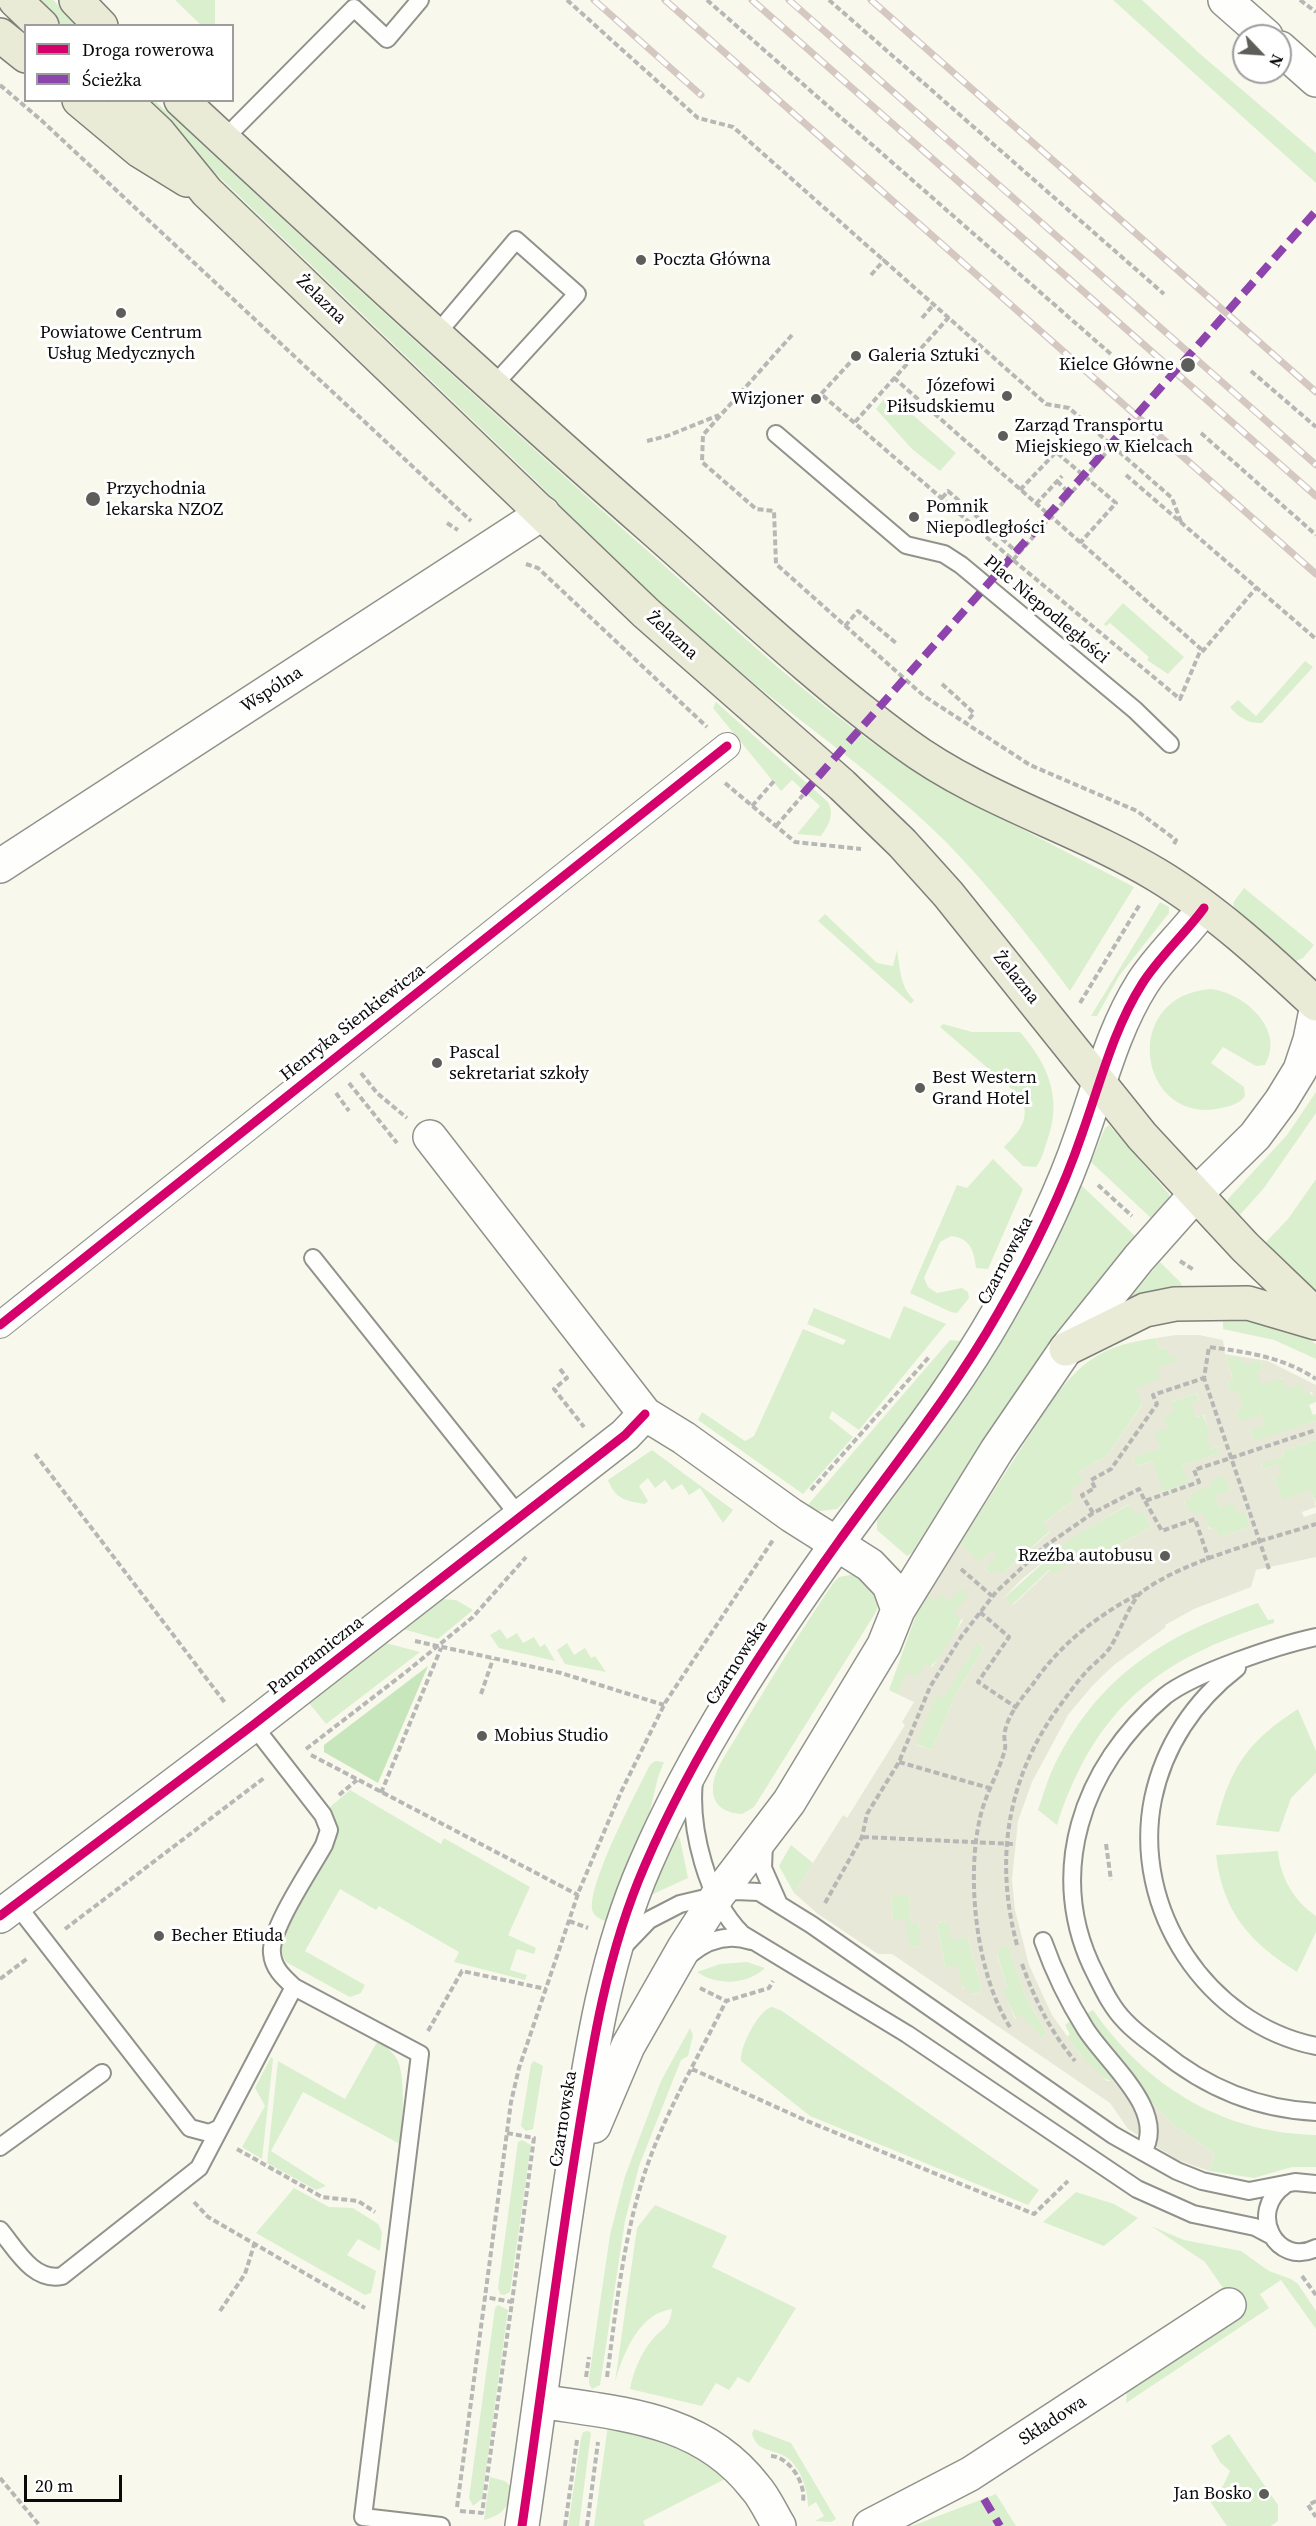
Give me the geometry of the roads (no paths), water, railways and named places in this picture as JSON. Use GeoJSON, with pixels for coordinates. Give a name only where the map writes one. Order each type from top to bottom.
{"type":"FeatureCollection","features":[{"type":"Feature","properties":{"kind":"main road"},"geometry":{"type":"LineString","coordinates":[[15,0],[40,24]]}},
{"type":"Feature","properties":{"kind":"main road"},"geometry":{"type":"LineString","coordinates":[[76,0],[99,24]]}},
{"type":"Feature","properties":{"kind":"main road"},"geometry":{"type":"LineString","coordinates":[[89,0],[105,24]]}},
{"type":"Feature","properties":{"kind":"main road"},"geometry":{"type":"LineString","coordinates":[[0,34],[24,54]]}},
{"type":"Feature","properties":{"kind":"main road"},"geometry":{"type":"LineString","coordinates":[[81,102],[140,151],[207,192]]}},
{"type":"Feature","properties":{"kind":"main road","name":"Żelazna"},"geometry":{"type":"LineString","coordinates":[[126,102],[158,132],[207,192],[646,613],[825,770],[902,843],[948,894],[1098,1083],[1195,1195],[1316,1315]]}},
{"type":"Feature","properties":{"kind":"main road"},"geometry":{"type":"LineString","coordinates":[[183,102],[435,336],[820,679],[908,746],[984,792],[1157,875],[1204,908],[1272,963],[1316,1004]]}},
{"type":"Feature","properties":{"kind":"main road"},"geometry":{"type":"LineString","coordinates":[[1066,1349],[1146,1310],[1175,1304],[1248,1303],[1316,1323]]}},
{"type":"Feature","properties":{"kind":"street"},"geometry":{"type":"LineString","coordinates":[[1225,0],[1252,24]]}},
{"type":"Feature","properties":{"kind":"street"},"geometry":{"type":"LineString","coordinates":[[1292,59],[1316,80]]}},
{"type":"Feature","properties":{"kind":"street","name":"Wspólna"},"geometry":{"type":"LineString","coordinates":[[0,866],[543,513]]}},
{"type":"Feature","properties":{"kind":"street","name":"Henryka Sienkiewicza"},"geometry":{"type":"LineString","coordinates":[[0,1325],[727,746]]}},
{"type":"Feature","properties":{"kind":"street","name":"Czarnowska"},"geometry":{"type":"LineString","coordinates":[[522,2526],[563,2231],[591,2052],[608,1972],[645,1865],[699,1756],[742,1684],[837,1544],[935,1412],[989,1328],[1025,1265],[1070,1166],[1098,1083],[1127,1013],[1143,982],[1204,908]]}},
{"type":"Feature","properties":{"kind":"street","name":"Czarnowska"},"geometry":{"type":"LineString","coordinates":[[563,2231],[603,2102],[628,2046],[683,1980],[717,1895],[789,1802],[884,1645],[898,1610],[997,1450],[1066,1349],[1139,1258],[1195,1195],[1255,1136],[1281,1101],[1300,1070],[1310,1040],[1316,1010]]}},
{"type":"Feature","properties":{"kind":"street"},"geometry":{"type":"LineString","coordinates":[[430,1137],[645,1414],[684,1438],[791,1515],[881,1575],[891,1589],[898,1610]]}},
{"type":"Feature","properties":{"kind":"street","name":"Panoramiczna"},"geometry":{"type":"LineString","coordinates":[[8,1910],[375,1631],[625,1435],[645,1414]]}},
{"type":"Feature","properties":{"kind":"street","name":"Składowa"},"geometry":{"type":"LineString","coordinates":[[870,2526],[970,2474],[1229,2305]]}},
{"type":"Feature","properties":{"kind":"street"},"geometry":{"type":"LineString","coordinates":[[540,2401],[653,2419],[692,2434],[740,2469],[756,2487],[779,2526]]}},
{"type":"Feature","properties":{"kind":"lane"},"geometry":{"type":"LineString","coordinates":[[223,140],[350,4],[387,39],[420,0]]}},
{"type":"Feature","properties":{"kind":"lane"},"geometry":{"type":"LineString","coordinates":[[435,336],[516,240],[578,294],[492,387]]}},
{"type":"Feature","properties":{"kind":"lane","name":"Plac Niepodległości"},"geometry":{"type":"LineString","coordinates":[[776,434],[906,546],[944,554],[961,565],[1135,710],[1170,744]]}},
{"type":"Feature","properties":{"kind":"lane"},"geometry":{"type":"LineString","coordinates":[[313,1258],[520,1517]]}},
{"type":"Feature","properties":{"kind":"lane"},"geometry":{"type":"LineString","coordinates":[[1316,1637],[1287,1643],[1210,1672],[1167,1695],[1123,1738],[1099,1774],[1082,1820],[1074,1856],[1072,1901],[1077,1930],[1088,1961],[1108,1999],[1124,2021],[1188,2073],[1230,2095],[1286,2110],[1316,2112]]}},
{"type":"Feature","properties":{"kind":"lane"},"geometry":{"type":"LineString","coordinates":[[1249,1658],[1214,1685],[1187,1719],[1166,1758],[1152,1811],[1150,1844],[1155,1888],[1170,1930],[1186,1958],[1222,2000],[1257,2025],[1298,2043],[1316,2046]]}},
{"type":"Feature","properties":{"kind":"lane"},"geometry":{"type":"LineString","coordinates":[[250,1728],[284,1764],[323,1815],[329,1830],[324,1845],[277,1927],[271,1952],[279,1974],[294,1987],[420,2054],[363,2517],[441,2526]]}},
{"type":"Feature","properties":{"kind":"lane"},"geometry":{"type":"LineString","coordinates":[[699,1756],[693,1790],[694,1826],[706,1869],[732,1923],[757,1944],[907,2034],[1137,2189],[1193,2214],[1255,2227],[1291,2250],[1301,2252],[1316,2249]]}},
{"type":"Feature","properties":{"kind":"lane"},"geometry":{"type":"LineString","coordinates":[[770,1828],[762,1852],[763,1868],[778,1902]]}},
{"type":"Feature","properties":{"kind":"lane"},"geometry":{"type":"LineString","coordinates":[[608,1972],[628,1939],[649,1920],[680,1904],[717,1895],[754,1891],[778,1902],[1113,2135],[1177,2171],[1225,2187],[1249,2191],[1305,2181],[1316,2184]]}},
{"type":"Feature","properties":{"kind":"lane"},"geometry":{"type":"LineString","coordinates":[[8,1910],[46,1944],[190,2128],[200,2133],[217,2132]]}},
{"type":"Feature","properties":{"kind":"lane"},"geometry":{"type":"LineString","coordinates":[[683,1980],[690,1954],[717,1939],[739,1938],[757,1944]]}},
{"type":"Feature","properties":{"kind":"lane"},"geometry":{"type":"LineString","coordinates":[[1043,1941],[1064,1992],[1085,2028],[1135,2091],[1144,2108],[1150,2125],[1149,2143],[1143,2152]]}},
{"type":"Feature","properties":{"kind":"lane"},"geometry":{"type":"LineString","coordinates":[[0,2230],[37,2272],[53,2278],[62,2276],[199,2168],[294,1987]]}},
{"type":"Feature","properties":{"kind":"lane"},"geometry":{"type":"LineString","coordinates":[[0,2148],[102,2073]]}},
{"type":"Feature","properties":{"kind":"lane"},"geometry":{"type":"LineString","coordinates":[[1272,2236],[1266,2219],[1266,2209],[1276,2191],[1285,2185]]}},
{"type":"Feature","properties":{"kind":"railway"},"geometry":{"type":"LineString","coordinates":[[594,0],[701,95]]}},
{"type":"Feature","properties":{"kind":"railway"},"geometry":{"type":"LineString","coordinates":[[665,0],[1316,574]]}},
{"type":"Feature","properties":{"kind":"railway"},"geometry":{"type":"LineString","coordinates":[[752,0],[1316,496]]}},
{"type":"Feature","properties":{"kind":"railway"},"geometry":{"type":"LineString","coordinates":[[789,0],[1316,465]]}},
{"type":"Feature","properties":{"kind":"railway"},"geometry":{"type":"LineString","coordinates":[[871,0],[1316,392]]}},
{"type":"Feature","properties":{"kind":"place","name":"Poczta Główna"},"geometry":{"type":"Point","coordinates":[641,260]}},
{"type":"Feature","properties":{"kind":"place","name":"Powiatowe Centrum Usług Medycznych"},"geometry":{"type":"Point","coordinates":[121,313]}},
{"type":"Feature","properties":{"kind":"place","name":"Galeria Sztuki"},"geometry":{"type":"Point","coordinates":[856,356]}},
{"type":"Feature","properties":{"kind":"place","name":"Kielce Główne"},"geometry":{"type":"Point","coordinates":[1188,365]}},
{"type":"Feature","properties":{"kind":"place","name":"Józefowi Piłsudskiemu"},"geometry":{"type":"Point","coordinates":[1007,396]}},
{"type":"Feature","properties":{"kind":"place","name":"Wizjoner"},"geometry":{"type":"Point","coordinates":[816,399]}},
{"type":"Feature","properties":{"kind":"place","name":"Zarząd Transportu Miejskiego w Kielcach"},"geometry":{"type":"Point","coordinates":[1003,436]}},
{"type":"Feature","properties":{"kind":"place","name":"Przychodnia lekarska NZOZ"},"geometry":{"type":"Point","coordinates":[93,499]}},
{"type":"Feature","properties":{"kind":"place","name":"Pomnik Niepodległości"},"geometry":{"type":"Point","coordinates":[914,517]}},
{"type":"Feature","properties":{"kind":"place","name":"Pascal sekretariat szkoły"},"geometry":{"type":"Point","coordinates":[437,1063]}},
{"type":"Feature","properties":{"kind":"place","name":"Best Western Grand Hotel"},"geometry":{"type":"Point","coordinates":[920,1088]}},
{"type":"Feature","properties":{"kind":"place","name":"Rzeźba autobusu"},"geometry":{"type":"Point","coordinates":[1165,1556]}},
{"type":"Feature","properties":{"kind":"place","name":"Mobius Studio"},"geometry":{"type":"Point","coordinates":[482,1736]}},
{"type":"Feature","properties":{"kind":"place","name":"Becher Etiuda"},"geometry":{"type":"Point","coordinates":[159,1936]}},
{"type":"Feature","properties":{"kind":"place","name":"Jan Bosko"},"geometry":{"type":"Point","coordinates":[1264,2494]}}]}
